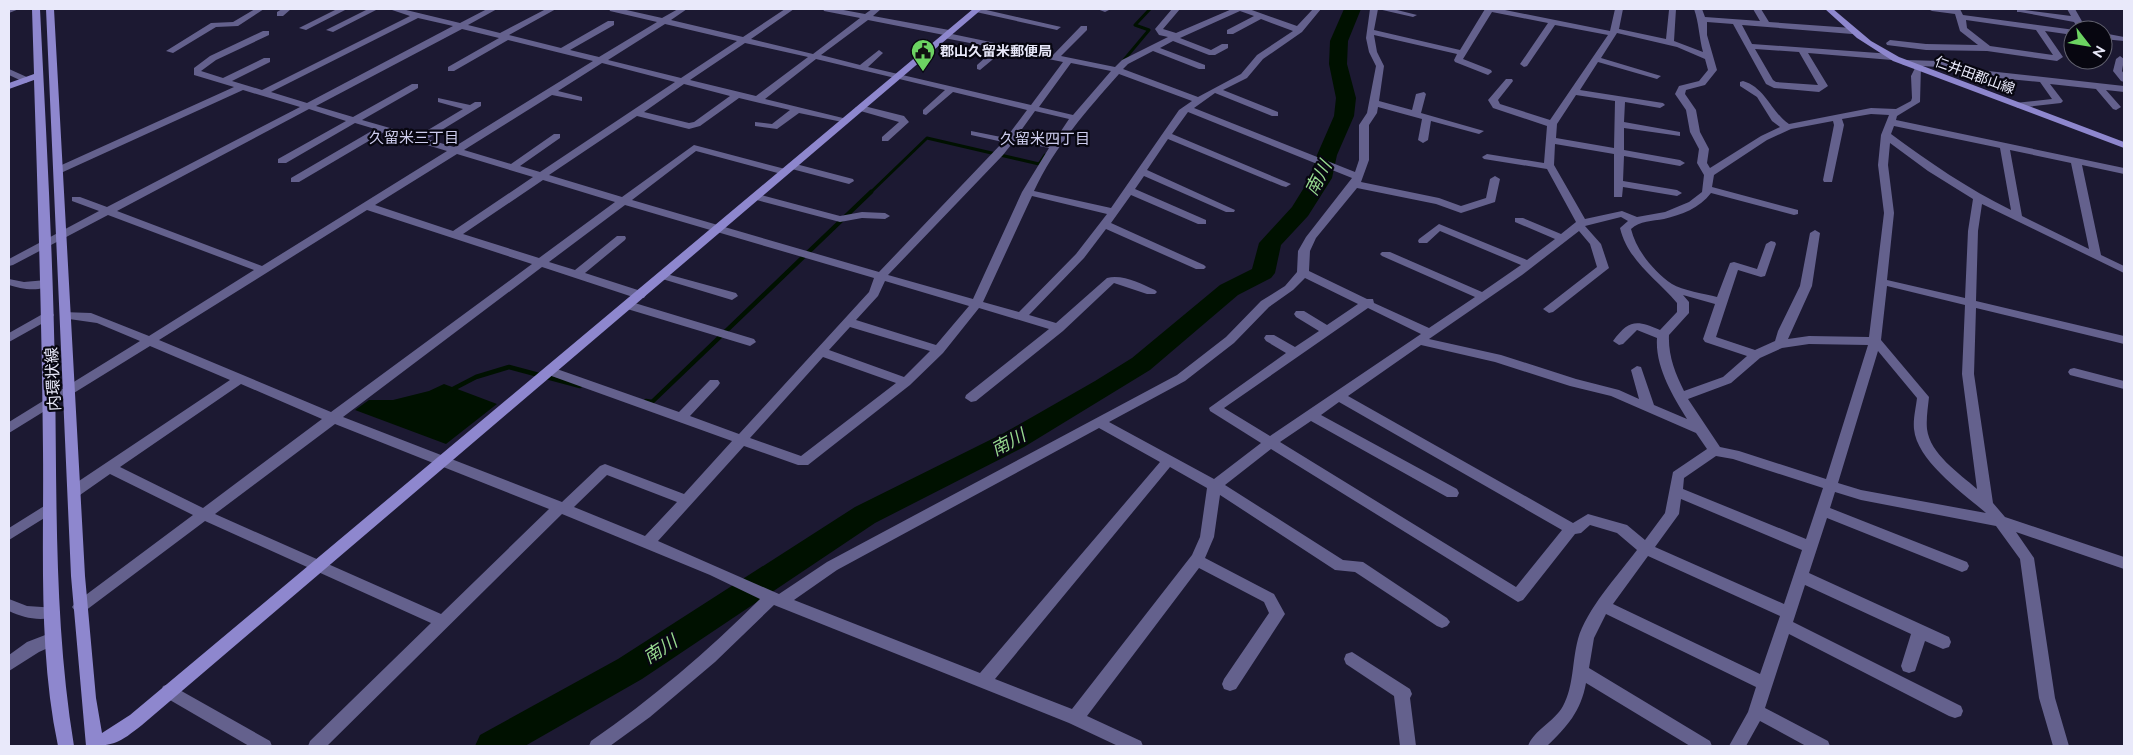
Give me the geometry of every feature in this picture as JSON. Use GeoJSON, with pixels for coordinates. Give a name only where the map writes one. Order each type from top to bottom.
{"type":"FeatureCollection","features":[{"type":"Feature","properties":{"kind":"street"},"geometry":{"type":"LineString","coordinates":[[9,11],[15,9]]}},
{"type":"Feature","properties":{"kind":"street","name":"内環状線"},"geometry":{"type":"LineString","coordinates":[[36,9],[48,315],[49,508],[53,638],[61,722],[66,746]]}},
{"type":"Feature","properties":{"kind":"street","name":"内環状線"},"geometry":{"type":"LineString","coordinates":[[50,9],[61,235],[71,388],[80,607],[88,698],[95,746]]}},
{"type":"Feature","properties":{"kind":"street"},"geometry":{"type":"LineString","coordinates":[[170,51],[214,25],[223,23],[235,24],[260,9]]}},
{"type":"Feature","properties":{"kind":"street"},"geometry":{"type":"LineString","coordinates":[[303,28],[343,9]]}},
{"type":"Feature","properties":{"kind":"street"},"geometry":{"type":"LineString","coordinates":[[330,30],[374,9]]}},
{"type":"Feature","properties":{"kind":"street"},"geometry":{"type":"LineString","coordinates":[[393,9],[844,121]]}},
{"type":"Feature","properties":{"kind":"street"},"geometry":{"type":"LineString","coordinates":[[475,9],[490,10]]}},
{"type":"Feature","properties":{"kind":"street"},"geometry":{"type":"LineString","coordinates":[[450,69],[552,9]]}},
{"type":"Feature","properties":{"kind":"street"},"geometry":{"type":"LineString","coordinates":[[613,9],[1075,118]]}},
{"type":"Feature","properties":{"kind":"street"},"geometry":{"type":"LineString","coordinates":[[9,428],[683,9]]}},
{"type":"Feature","properties":{"kind":"street"},"geometry":{"type":"LineString","coordinates":[[455,234],[790,9]]}},
{"type":"Feature","properties":{"kind":"street"},"geometry":{"type":"LineString","coordinates":[[827,9],[1117,70],[1197,100]]}},
{"type":"Feature","properties":{"kind":"street"},"geometry":{"type":"LineString","coordinates":[[757,100],[877,9]]}},
{"type":"Feature","properties":{"kind":"street"},"geometry":{"type":"LineString","coordinates":[[1176,9],[1159,30],[1162,33],[1212,53],[1225,46]]}},
{"type":"Feature","properties":{"kind":"street"},"geometry":{"type":"LineString","coordinates":[[550,371],[803,462],[906,382],[940,350],[976,304],[1027,192],[1040,168],[1075,118],[1125,62],[1175,37],[1240,9],[1299,30]]}},
{"type":"Feature","properties":{"kind":"street"},"geometry":{"type":"LineString","coordinates":[[1021,317],[1080,256],[1114,212],[1186,108],[1215,90],[1244,76],[1260,57],[1299,30],[1317,9]]}},
{"type":"Feature","properties":{"kind":"street"},"geometry":{"type":"LineString","coordinates":[[597,746],[633,722],[669,693],[777,599],[832,566],[915,523],[1026,460],[1100,423],[1180,378],[1209,358],[1230,340],[1265,304],[1289,288],[1303,272],[1304,252],[1311,236],[1356,181],[1364,160],[1364,125],[1372,113],[1380,66],[1371,52],[1370,32],[1374,9]]}},
{"type":"Feature","properties":{"kind":"street"},"geometry":{"type":"LineString","coordinates":[[1382,9],[1413,15]]}},
{"type":"Feature","properties":{"kind":"street"},"geometry":{"type":"LineString","coordinates":[[1488,72],[1461,63],[1458,60],[1490,9],[1670,43],[1710,57]]}},
{"type":"Feature","properties":{"kind":"street"},"geometry":{"type":"LineString","coordinates":[[1549,309],[1600,272],[1602,268],[1597,246],[1581,225],[1550,167],[1550,140],[1552,124],[1613,32],[1619,9]]}},
{"type":"Feature","properties":{"kind":"street"},"geometry":{"type":"LineString","coordinates":[[1698,9],[1703,19],[1703,35],[1713,70],[1702,83],[1682,88],[1680,94],[1684,103],[1691,110],[1695,132],[1704,149],[1702,163],[1709,175]]}},
{"type":"Feature","properties":{"kind":"street"},"geometry":{"type":"LineString","coordinates":[[1758,9],[1766,24]]}},
{"type":"Feature","properties":{"kind":"street","name":"仁井田郡山線"},"geometry":{"type":"LineString","coordinates":[[1828,9],[1874,48],[1892,57],[2124,144]]}},
{"type":"Feature","properties":{"kind":"street"},"geometry":{"type":"LineString","coordinates":[[1932,9],[2063,31]]}},
{"type":"Feature","properties":{"kind":"street"},"geometry":{"type":"LineString","coordinates":[[2071,9],[2077,20]]}},
{"type":"Feature","properties":{"kind":"street"},"geometry":{"type":"LineString","coordinates":[[9,262],[490,10]]}},
{"type":"Feature","properties":{"kind":"street"},"geometry":{"type":"LineString","coordinates":[[95,746],[122,731],[977,10],[1057,27]]}},
{"type":"Feature","properties":{"kind":"street"},"geometry":{"type":"LineString","coordinates":[[1670,43],[1674,10]]}},
{"type":"Feature","properties":{"kind":"street"},"geometry":{"type":"LineString","coordinates":[[2020,10],[2077,20]]}},
{"type":"Feature","properties":{"kind":"street"},"geometry":{"type":"LineString","coordinates":[[1958,12],[1963,29],[1988,48]]}},
{"type":"Feature","properties":{"kind":"street"},"geometry":{"type":"LineString","coordinates":[[263,93],[417,15]]}},
{"type":"Feature","properties":{"kind":"street"},"geometry":{"type":"LineString","coordinates":[[1230,32],[1260,16]]}},
{"type":"Feature","properties":{"kind":"street"},"geometry":{"type":"LineString","coordinates":[[1703,19],[1852,31]]}},
{"type":"Feature","properties":{"kind":"street"},"geometry":{"type":"LineString","coordinates":[[1524,64],[1553,22]]}},
{"type":"Feature","properties":{"kind":"street"},"geometry":{"type":"LineString","coordinates":[[1736,22],[1769,82],[1774,85],[1819,88],[1823,86],[1802,50]]}},
{"type":"Feature","properties":{"kind":"street"},"geometry":{"type":"LineString","coordinates":[[561,52],[611,23]]}},
{"type":"Feature","properties":{"kind":"street"},"geometry":{"type":"LineString","coordinates":[[1054,58],[1084,28]]}},
{"type":"Feature","properties":{"kind":"street"},"geometry":{"type":"LineString","coordinates":[[1890,43],[1926,47],[1988,48],[2059,57],[2040,28]]}},
{"type":"Feature","properties":{"kind":"street"},"geometry":{"type":"LineString","coordinates":[[1370,32],[1463,53]]}},
{"type":"Feature","properties":{"kind":"street"},"geometry":{"type":"LineString","coordinates":[[266,33],[213,58],[198,70],[198,75],[1059,328]]}},
{"type":"Feature","properties":{"kind":"street"},"geometry":{"type":"LineString","coordinates":[[1749,46],[1892,57]]}},
{"type":"Feature","properties":{"kind":"street"},"geometry":{"type":"LineString","coordinates":[[980,67],[1002,47]]}},
{"type":"Feature","properties":{"kind":"street"},"geometry":{"type":"LineString","coordinates":[[1153,48],[1202,67]]}},
{"type":"Feature","properties":{"kind":"street"},"geometry":{"type":"LineString","coordinates":[[862,67],[879,53]]}},
{"type":"Feature","properties":{"kind":"street"},"geometry":{"type":"LineString","coordinates":[[1596,59],[1657,76]]}},
{"type":"Feature","properties":{"kind":"street"},"geometry":{"type":"LineString","coordinates":[[2120,59],[2117,71],[2124,80]]}},
{"type":"Feature","properties":{"kind":"street"},"geometry":{"type":"LineString","coordinates":[[222,82],[267,60]]}},
{"type":"Feature","properties":{"kind":"street"},"geometry":{"type":"LineString","coordinates":[[648,543],[874,293],[881,276],[1000,153],[1068,60]]}},
{"type":"Feature","properties":{"kind":"street"},"geometry":{"type":"LineString","coordinates":[[1737,746],[1756,711],[1830,486],[1875,341],[1883,282],[1889,213],[1883,173],[1891,123],[1915,102],[1917,96],[1912,62],[2100,88],[2124,89]]}},
{"type":"Feature","properties":{"kind":"street"},"geometry":{"type":"LineString","coordinates":[[9,72],[26,80]]}},
{"type":"Feature","properties":{"kind":"street"},"geometry":{"type":"LineString","coordinates":[[9,86],[38,76]]}},
{"type":"Feature","properties":{"kind":"street"},"geometry":{"type":"LineString","coordinates":[[2018,105],[2058,101],[2043,80]]}},
{"type":"Feature","properties":{"kind":"street"},"geometry":{"type":"LineString","coordinates":[[1509,81],[1493,100],[1496,106],[1552,124]]}},
{"type":"Feature","properties":{"kind":"street"},"geometry":{"type":"LineString","coordinates":[[1743,84],[1760,95],[1775,119],[1787,127]]}},
{"type":"Feature","properties":{"kind":"street"},"geometry":{"type":"LineString","coordinates":[[282,161],[415,86]]}},
{"type":"Feature","properties":{"kind":"street"},"geometry":{"type":"LineString","coordinates":[[59,170],[241,87]]}},
{"type":"Feature","properties":{"kind":"street"},"geometry":{"type":"LineString","coordinates":[[926,112],[952,88]]}},
{"type":"Feature","properties":{"kind":"street"},"geometry":{"type":"LineString","coordinates":[[2100,88],[2116,107]]}},
{"type":"Feature","properties":{"kind":"street"},"geometry":{"type":"LineString","coordinates":[[1215,90],[1275,114]]}},
{"type":"Feature","properties":{"kind":"street"},"geometry":{"type":"LineString","coordinates":[[549,92],[579,99]]}},
{"type":"Feature","properties":{"kind":"street"},"geometry":{"type":"LineString","coordinates":[[1574,92],[1660,105]]}},
{"type":"Feature","properties":{"kind":"street"},"geometry":{"type":"LineString","coordinates":[[1416,114],[1421,94]]}},
{"type":"Feature","properties":{"kind":"street"},"geometry":{"type":"LineString","coordinates":[[634,112],[689,126],[697,124],[737,95]]}},
{"type":"Feature","properties":{"kind":"street"},"geometry":{"type":"LineString","coordinates":[[418,140],[474,106],[441,100]]}},
{"type":"Feature","properties":{"kind":"street"},"geometry":{"type":"LineString","coordinates":[[1618,195],[1620,100]]}},
{"type":"Feature","properties":{"kind":"street"},"geometry":{"type":"LineString","coordinates":[[1374,103],[1479,131]]}},
{"type":"Feature","properties":{"kind":"street"},"geometry":{"type":"LineString","coordinates":[[860,108],[901,118],[904,122],[885,139]]}},
{"type":"Feature","properties":{"kind":"street"},"geometry":{"type":"LineString","coordinates":[[1186,108],[1293,151],[1356,181],[1440,201],[1461,210],[1491,200],[1495,179]]}},
{"type":"Feature","properties":{"kind":"street"},"geometry":{"type":"LineString","coordinates":[[758,124],[774,127],[797,110]]}},
{"type":"Feature","properties":{"kind":"street"},"geometry":{"type":"LineString","coordinates":[[2124,270],[1978,198],[1891,123],[1879,110],[1787,127],[1764,138],[1709,175],[1707,179],[1708,190],[1703,198],[1674,212],[1637,221],[1626,226],[1625,230],[1644,264],[1672,288],[1683,302],[1684,308],[1680,316],[1662,336],[1664,363],[1683,396],[1698,429],[1716,450],[1739,455],[1830,486],[1867,496],[2000,521],[2124,563]]}},
{"type":"Feature","properties":{"kind":"street"},"geometry":{"type":"LineString","coordinates":[[1424,140],[1427,117]]}},
{"type":"Feature","properties":{"kind":"street"},"geometry":{"type":"LineString","coordinates":[[1828,180],[1839,125],[1837,117]]}},
{"type":"Feature","properties":{"kind":"street"},"geometry":{"type":"LineString","coordinates":[[1891,123],[2124,171]]}},
{"type":"Feature","properties":{"kind":"street"},"geometry":{"type":"LineString","coordinates":[[1620,124],[1677,134]]}},
{"type":"Feature","properties":{"kind":"street"},"geometry":{"type":"LineString","coordinates":[[294,180],[383,129]]}},
{"type":"Feature","properties":{"kind":"street"},"geometry":{"type":"LineString","coordinates":[[974,133],[1049,146]]}},
{"type":"Feature","properties":{"kind":"street"},"geometry":{"type":"LineString","coordinates":[[1166,135],[1286,184]]}},
{"type":"Feature","properties":{"kind":"street"},"geometry":{"type":"LineString","coordinates":[[511,168],[557,136]]}},
{"type":"Feature","properties":{"kind":"street"},"geometry":{"type":"LineString","coordinates":[[1550,140],[1680,163]]}},
{"type":"Feature","properties":{"kind":"street"},"geometry":{"type":"LineString","coordinates":[[2005,146],[2017,217]]}},
{"type":"Feature","properties":{"kind":"street"},"geometry":{"type":"LineString","coordinates":[[80,607],[694,148],[849,182]]}},
{"type":"Feature","properties":{"kind":"street"},"geometry":{"type":"LineString","coordinates":[[1487,157],[1550,167]]}},
{"type":"Feature","properties":{"kind":"street"},"geometry":{"type":"LineString","coordinates":[[2076,161],[2096,255]]}},
{"type":"Feature","properties":{"kind":"street"},"geometry":{"type":"LineString","coordinates":[[1141,171],[1230,210]]}},
{"type":"Feature","properties":{"kind":"street"},"geometry":{"type":"LineString","coordinates":[[1618,183],[1677,193]]}},
{"type":"Feature","properties":{"kind":"street"},"geometry":{"type":"LineString","coordinates":[[1128,190],[1202,222]]}},
{"type":"Feature","properties":{"kind":"street"},"geometry":{"type":"LineString","coordinates":[[1708,190],[1794,212]]}},
{"type":"Feature","properties":{"kind":"street"},"geometry":{"type":"LineString","coordinates":[[1027,192],[1114,212]]}},
{"type":"Feature","properties":{"kind":"street"},"geometry":{"type":"LineString","coordinates":[[756,197],[840,219],[862,215],[885,216]]}},
{"type":"Feature","properties":{"kind":"street"},"geometry":{"type":"LineString","coordinates":[[1978,198],[1973,231],[1968,349],[1969,384],[1986,504]]}},
{"type":"Feature","properties":{"kind":"street"},"geometry":{"type":"LineString","coordinates":[[76,199],[263,270]]}},
{"type":"Feature","properties":{"kind":"street"},"geometry":{"type":"LineString","coordinates":[[366,206],[640,296]]}},
{"type":"Feature","properties":{"kind":"street"},"geometry":{"type":"LineString","coordinates":[[1075,718],[1196,560],[1207,538],[1214,486],[1270,443],[1484,297],[1581,225],[1622,214],[1637,221]]}},
{"type":"Feature","properties":{"kind":"street"},"geometry":{"type":"LineString","coordinates":[[1519,220],[1564,238]]}},
{"type":"Feature","properties":{"kind":"street"},"geometry":{"type":"LineString","coordinates":[[1104,224],[1200,267]]}},
{"type":"Feature","properties":{"kind":"street"},"geometry":{"type":"LineString","coordinates":[[1423,241],[1439,227],[1529,265]]}},
{"type":"Feature","properties":{"kind":"street"},"geometry":{"type":"LineString","coordinates":[[1781,343],[1784,331],[1806,286],[1815,233]]}},
{"type":"Feature","properties":{"kind":"street"},"geometry":{"type":"LineString","coordinates":[[577,274],[621,238]]}},
{"type":"Feature","properties":{"kind":"street"},"geometry":{"type":"LineString","coordinates":[[1756,355],[1709,339],[1734,265],[1761,274],[1772,244]]}},
{"type":"Feature","properties":{"kind":"street"},"geometry":{"type":"LineString","coordinates":[[1386,254],[1484,297]]}},
{"type":"Feature","properties":{"kind":"street"},"geometry":{"type":"LineString","coordinates":[[1303,272],[1369,302],[1425,337],[1574,383],[1610,391],[1698,429]]}},
{"type":"Feature","properties":{"kind":"street"},"geometry":{"type":"LineString","coordinates":[[663,276],[732,296]]}},
{"type":"Feature","properties":{"kind":"street"},"geometry":{"type":"LineString","coordinates":[[971,398],[1059,328],[1111,280],[1118,280],[1151,292]]}},
{"type":"Feature","properties":{"kind":"street"},"geometry":{"type":"LineString","coordinates":[[9,282],[24,286],[46,283]]}},
{"type":"Feature","properties":{"kind":"street"},"geometry":{"type":"LineString","coordinates":[[1883,282],[2124,340]]}},
{"type":"Feature","properties":{"kind":"street"},"geometry":{"type":"LineString","coordinates":[[1672,288],[1721,302]]}},
{"type":"Feature","properties":{"kind":"street"},"geometry":{"type":"LineString","coordinates":[[1369,302],[1214,408],[1518,596],[1571,529]]}},
{"type":"Feature","properties":{"kind":"street"},"geometry":{"type":"LineString","coordinates":[[628,305],[750,342]]}},
{"type":"Feature","properties":{"kind":"street"},"geometry":{"type":"LineString","coordinates":[[1300,314],[1328,330]]}},
{"type":"Feature","properties":{"kind":"street"},"geometry":{"type":"LineString","coordinates":[[9,338],[48,315]]}},
{"type":"Feature","properties":{"kind":"street"},"geometry":{"type":"LineString","coordinates":[[66,315],[87,316],[101,320],[151,340],[333,419],[444,460],[648,543],[777,599],[1075,718],[1134,746]]}},
{"type":"Feature","properties":{"kind":"street"},"geometry":{"type":"LineString","coordinates":[[848,322],[940,350]]}},
{"type":"Feature","properties":{"kind":"street"},"geometry":{"type":"LineString","coordinates":[[1619,341],[1634,326],[1642,327],[1662,336]]}},
{"type":"Feature","properties":{"kind":"street"},"geometry":{"type":"LineString","coordinates":[[1270,338],[1294,353]]}},
{"type":"Feature","properties":{"kind":"street"},"geometry":{"type":"LineString","coordinates":[[1683,396],[1727,380],[1756,355],[1781,343],[1809,340],[1875,341],[1921,393],[1924,401],[1920,428],[1924,444],[1938,462],[1986,504],[2024,553],[2029,563],[2047,698],[2061,746]]}},
{"type":"Feature","properties":{"kind":"street"},"geometry":{"type":"LineString","coordinates":[[821,352],[906,382]]}},
{"type":"Feature","properties":{"kind":"street"},"geometry":{"type":"LineString","coordinates":[[1637,370],[1649,409]]}},
{"type":"Feature","properties":{"kind":"street"},"geometry":{"type":"LineString","coordinates":[[2074,372],[2124,385]]}},
{"type":"Feature","properties":{"kind":"street"},"geometry":{"type":"LineString","coordinates":[[75,491],[240,379]]}},
{"type":"Feature","properties":{"kind":"street"},"geometry":{"type":"LineString","coordinates":[[680,418],[714,383]]}},
{"type":"Feature","properties":{"kind":"street"},"geometry":{"type":"LineString","coordinates":[[1338,396],[1571,529],[1576,529],[1585,520],[1593,519],[1622,529],[1646,549],[1786,619],[1955,711]]}},
{"type":"Feature","properties":{"kind":"street"},"geometry":{"type":"LineString","coordinates":[[1311,415],[1452,494]]}},
{"type":"Feature","properties":{"kind":"street"},"geometry":{"type":"LineString","coordinates":[[1100,423],[1280,525],[1340,566],[1358,566],[1442,622]]}},
{"type":"Feature","properties":{"kind":"street"},"geometry":{"type":"LineString","coordinates":[[1536,746],[1562,721],[1571,708],[1577,688],[1586,638],[1603,606],[1672,514],[1676,481],[1680,474],[1698,459],[1716,450]]}},
{"type":"Feature","properties":{"kind":"street"},"geometry":{"type":"LineString","coordinates":[[983,682],[1168,461]]}},
{"type":"Feature","properties":{"kind":"street"},"geometry":{"type":"LineString","coordinates":[[109,468],[205,515],[442,620]]}},
{"type":"Feature","properties":{"kind":"street"},"geometry":{"type":"LineString","coordinates":[[316,746],[442,620],[605,469],[687,500]]}},
{"type":"Feature","properties":{"kind":"street"},"geometry":{"type":"LineString","coordinates":[[1675,491],[1809,547]]}},
{"type":"Feature","properties":{"kind":"street"},"geometry":{"type":"LineString","coordinates":[[9,536],[49,508]]}},
{"type":"Feature","properties":{"kind":"street"},"geometry":{"type":"LineString","coordinates":[[1822,510],[1962,566]]}},
{"type":"Feature","properties":{"kind":"street"},"geometry":{"type":"LineString","coordinates":[[1196,560],[1269,598],[1276,614],[1230,684]]}},
{"type":"Feature","properties":{"kind":"street"},"geometry":{"type":"LineString","coordinates":[[1800,576],[1943,642]]}},
{"type":"Feature","properties":{"kind":"street"},"geometry":{"type":"LineString","coordinates":[[9,604],[26,612],[52,612]]}},
{"type":"Feature","properties":{"kind":"street"},"geometry":{"type":"LineString","coordinates":[[1603,606],[1765,684]]}},
{"type":"Feature","properties":{"kind":"street"},"geometry":{"type":"LineString","coordinates":[[1909,666],[1920,631]]}},
{"type":"Feature","properties":{"kind":"street"},"geometry":{"type":"LineString","coordinates":[[9,664],[33,647],[53,638]]}},
{"type":"Feature","properties":{"kind":"street"},"geometry":{"type":"LineString","coordinates":[[1352,659],[1404,694],[1408,746]]}},
{"type":"Feature","properties":{"kind":"street"},"geometry":{"type":"LineString","coordinates":[[1579,670],[1704,746]]}},
{"type":"Feature","properties":{"kind":"street"},"geometry":{"type":"LineString","coordinates":[[169,691],[264,746]]}},
{"type":"Feature","properties":{"kind":"street"},"geometry":{"type":"LineString","coordinates":[[1756,711],[1822,746]]}},
{"type":"Feature","properties":{"kind":"shaded area"},"geometry":{"type":"Polygon","coordinates":[[[444,384],[497,404],[446,444],[355,410],[369,400],[393,400],[429,391],[444,384]]]}},
{"type":"Feature","properties":{"kind":"waterway"},"geometry":{"type":"LineString","coordinates":[[1123,61],[1149,30],[1135,25],[1150,9]]}},
{"type":"Feature","properties":{"kind":"waterway","name":"南川"},"geometry":{"type":"LineString","coordinates":[[493,746],[630,669],[865,515],[1014,440],[1104,387],[1141,364],[1229,290],[1263,273],[1270,243],[1300,211],[1321,178],[1327,155],[1344,116],[1346,98],[1338,64],[1339,41],[1352,9]]}},
{"type":"Feature","properties":{"kind":"waterway"},"geometry":{"type":"LineString","coordinates":[[870,193],[927,138],[1039,164],[1045,155]]}},
{"type":"Feature","properties":{"kind":"waterway"},"geometry":{"type":"LineString","coordinates":[[646,401],[652,402],[871,192]]}},
{"type":"Feature","properties":{"kind":"waterway"},"geometry":{"type":"LineString","coordinates":[[451,390],[476,377],[509,367],[580,386]]}},
{"type":"Feature","properties":{"kind":"place","name":"郡山久留米郵便局"},"geometry":{"type":"Point","coordinates":[923,72]}},
{"type":"Feature","properties":{"kind":"district","name":"久留米三丁目"},"geometry":{"type":"Point","coordinates":[414,138]}},
{"type":"Feature","properties":{"kind":"district","name":"久留米四丁目"},"geometry":{"type":"Point","coordinates":[1045,139]}}]}
